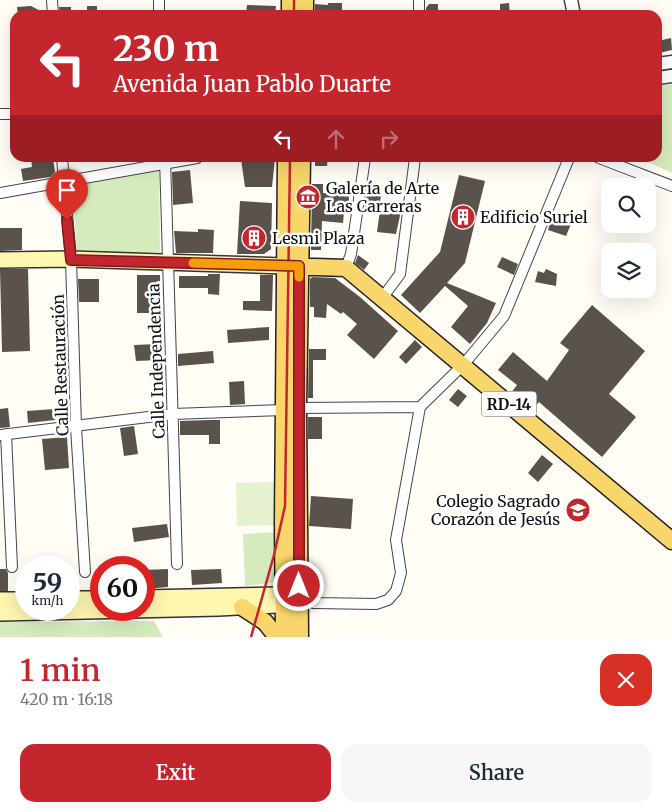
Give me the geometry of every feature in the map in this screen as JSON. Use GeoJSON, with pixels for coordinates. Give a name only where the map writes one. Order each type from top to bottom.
{"type":"FeatureCollection","features":[{"type":"Feature","properties":{"kind":"main road"},"geometry":{"type":"LineString","coordinates":[[284,637],[291,600],[292,266],[286,162]]}},
{"type":"Feature","properties":{"kind":"main road"},"geometry":{"type":"LineString","coordinates":[[292,266],[302,162]]}},
{"type":"Feature","properties":{"kind":"main road"},"geometry":{"type":"LineString","coordinates":[[0,260],[71,260],[346,268]]}},
{"type":"Feature","properties":{"kind":"main road","name":"RD-14"},"geometry":{"type":"LineString","coordinates":[[346,268],[464,364],[602,484],[672,541]]}},
{"type":"Feature","properties":{"kind":"main road"},"geometry":{"type":"LineString","coordinates":[[155,598],[291,600]]}},
{"type":"Feature","properties":{"kind":"main road"},"geometry":{"type":"LineString","coordinates":[[0,600],[15,600]]}},
{"type":"Feature","properties":{"kind":"main road"},"geometry":{"type":"LineString","coordinates":[[0,613],[242,607],[291,600]]}},
{"type":"Feature","properties":{"kind":"main road"},"geometry":{"type":"LineString","coordinates":[[291,600],[300,637]]}},
{"type":"Feature","properties":{"kind":"main road"},"geometry":{"type":"LineString","coordinates":[[242,607],[265,622],[277,637]]}},
{"type":"Feature","properties":{"kind":"street","name":"Calle Restauración"},"geometry":{"type":"LineString","coordinates":[[62,162],[71,260],[76,427],[86,572]]}},
{"type":"Feature","properties":{"kind":"street"},"geometry":{"type":"LineString","coordinates":[[0,193],[155,162]]}},
{"type":"Feature","properties":{"kind":"street","name":"Calle Independencia"},"geometry":{"type":"LineString","coordinates":[[165,162],[177,564]]}},
{"type":"Feature","properties":{"kind":"street"},"geometry":{"type":"LineString","coordinates":[[346,268],[351,254],[364,162]]}},
{"type":"Feature","properties":{"kind":"street"},"geometry":{"type":"LineString","coordinates":[[383,297],[400,274],[414,162]]}},
{"type":"Feature","properties":{"kind":"street"},"geometry":{"type":"LineString","coordinates":[[291,600],[314,603],[376,604],[388,600],[396,591],[401,573],[396,540],[420,407],[464,364],[504,316],[568,162]]}},
{"type":"Feature","properties":{"kind":"street"},"geometry":{"type":"LineString","coordinates":[[609,162],[672,186]]}},
{"type":"Feature","properties":{"kind":"street"},"geometry":{"type":"LineString","coordinates":[[12,567],[3,435],[173,414],[291,409],[420,407]]}},
{"type":"Feature","properties":{"kind":"green space"},"geometry":{"type":"Polygon","coordinates":[[[672,84],[672,173],[648,162],[662,162],[662,85],[672,84]]]}},
{"type":"Feature","properties":{"kind":"green space"},"geometry":{"type":"Polygon","coordinates":[[[159,171],[160,252],[77,255],[72,186],[159,171]]]}},
{"type":"Feature","properties":{"kind":"green space"},"geometry":{"type":"Polygon","coordinates":[[[274,482],[275,525],[237,526],[236,483],[274,482]]]}},
{"type":"Feature","properties":{"kind":"green space"},"geometry":{"type":"Polygon","coordinates":[[[277,532],[278,582],[245,586],[243,534],[277,532]]]}},
{"type":"Feature","properties":{"kind":"green space"},"geometry":{"type":"Polygon","coordinates":[[[154,621],[163,637],[0,637],[0,622],[154,621]]]}},
{"type":"Feature","properties":{"kind":"building"},"geometry":{"type":"Polygon","coordinates":[[[328,3],[342,3],[342,10],[315,10],[315,4],[328,5],[328,3]]]}},
{"type":"Feature","properties":{"kind":"building"},"geometry":{"type":"Polygon","coordinates":[[[509,3],[510,10],[500,10],[500,4],[509,3]]]}},
{"type":"Feature","properties":{"kind":"building"},"geometry":{"type":"Polygon","coordinates":[[[429,4],[438,4],[438,10],[426,10],[429,4]]]}},
{"type":"Feature","properties":{"kind":"building"},"geometry":{"type":"Polygon","coordinates":[[[247,5],[276,6],[276,10],[246,10],[247,5]]]}},
{"type":"Feature","properties":{"kind":"building"},"geometry":{"type":"Polygon","coordinates":[[[31,6],[38,10],[17,10],[17,7],[31,6]]]}},
{"type":"Feature","properties":{"kind":"building"},"geometry":{"type":"Polygon","coordinates":[[[87,6],[97,6],[97,10],[87,10],[87,6]]]}},
{"type":"Feature","properties":{"kind":"building"},"geometry":{"type":"Polygon","coordinates":[[[59,7],[71,7],[71,10],[59,10],[59,7]]]}},
{"type":"Feature","properties":{"kind":"building"},"geometry":{"type":"Polygon","coordinates":[[[671,38],[672,50],[662,52],[662,40],[671,38]]]}},
{"type":"Feature","properties":{"kind":"building"},"geometry":{"type":"Polygon","coordinates":[[[31,162],[54,162],[55,172],[50,177],[23,181],[21,169],[32,167],[31,162]]]}},
{"type":"Feature","properties":{"kind":"building"},"geometry":{"type":"Polygon","coordinates":[[[241,162],[275,162],[272,187],[245,187],[241,162]]]}},
{"type":"Feature","properties":{"kind":"building"},"geometry":{"type":"Polygon","coordinates":[[[315,162],[328,162],[327,166],[315,166],[315,162]]]}},
{"type":"Feature","properties":{"kind":"building"},"geometry":{"type":"Polygon","coordinates":[[[190,170],[193,203],[173,205],[172,172],[190,170]]]}},
{"type":"Feature","properties":{"kind":"building","name":"Edificio Suriel"},"geometry":{"type":"Polygon","coordinates":[[[459,175],[485,181],[465,263],[447,283],[496,303],[487,323],[470,344],[451,327],[468,306],[445,286],[420,313],[401,295],[440,252],[459,175]]]}},
{"type":"Feature","properties":{"kind":"building"},"geometry":{"type":"Polygon","coordinates":[[[312,184],[323,184],[323,193],[349,194],[349,202],[345,202],[343,223],[322,221],[321,250],[311,250],[312,184]]]}},
{"type":"Feature","properties":{"kind":"building"},"geometry":{"type":"Polygon","coordinates":[[[385,184],[403,186],[403,194],[384,193],[385,184]]]}},
{"type":"Feature","properties":{"kind":"building"},"geometry":{"type":"Polygon","coordinates":[[[367,193],[381,195],[379,210],[365,209],[367,193]]]}},
{"type":"Feature","properties":{"kind":"building"},"geometry":{"type":"Polygon","coordinates":[[[240,201],[272,203],[271,249],[264,254],[237,254],[240,201]]]}},
{"type":"Feature","properties":{"kind":"building"},"geometry":{"type":"Polygon","coordinates":[[[380,210],[401,211],[396,234],[377,232],[380,210]]]}},
{"type":"Feature","properties":{"kind":"building"},"geometry":{"type":"Polygon","coordinates":[[[552,217],[571,224],[566,236],[548,230],[552,217]]]}},
{"type":"Feature","properties":{"kind":"building"},"geometry":{"type":"Polygon","coordinates":[[[0,228],[22,228],[22,250],[0,251],[0,228]]]}},
{"type":"Feature","properties":{"kind":"building"},"geometry":{"type":"Polygon","coordinates":[[[198,229],[214,230],[213,253],[176,253],[174,231],[198,232],[198,229]]]}},
{"type":"Feature","properties":{"kind":"building"},"geometry":{"type":"Polygon","coordinates":[[[358,255],[369,263],[364,270],[355,263],[358,255]]]}},
{"type":"Feature","properties":{"kind":"building"},"geometry":{"type":"Polygon","coordinates":[[[502,257],[518,264],[514,275],[497,267],[502,257]]]}},
{"type":"Feature","properties":{"kind":"building"},"geometry":{"type":"Polygon","coordinates":[[[0,269],[28,269],[30,351],[2,352],[0,269]]]}},
{"type":"Feature","properties":{"kind":"building"},"geometry":{"type":"Polygon","coordinates":[[[546,269],[557,274],[556,286],[535,282],[538,271],[544,273],[546,269]]]}},
{"type":"Feature","properties":{"kind":"building"},"geometry":{"type":"Polygon","coordinates":[[[208,274],[220,274],[219,295],[208,294],[208,288],[179,288],[179,276],[208,276],[208,274]]]}},
{"type":"Feature","properties":{"kind":"building"},"geometry":{"type":"Polygon","coordinates":[[[137,275],[160,275],[160,313],[137,313],[137,275]]]}},
{"type":"Feature","properties":{"kind":"building"},"geometry":{"type":"Polygon","coordinates":[[[260,275],[273,275],[272,311],[243,310],[243,301],[260,301],[260,275]]]}},
{"type":"Feature","properties":{"kind":"building"},"geometry":{"type":"Polygon","coordinates":[[[312,277],[335,278],[360,297],[398,331],[374,359],[347,335],[357,324],[343,312],[341,314],[327,304],[326,318],[314,317],[314,307],[310,307],[310,279],[312,277]]]}},
{"type":"Feature","properties":{"kind":"building"},"geometry":{"type":"Polygon","coordinates":[[[78,279],[99,279],[99,302],[79,302],[78,279]]]}},
{"type":"Feature","properties":{"kind":"building"},"geometry":{"type":"Polygon","coordinates":[[[592,305],[645,351],[609,394],[636,417],[602,457],[539,402],[532,411],[511,393],[517,385],[498,370],[513,352],[547,381],[569,350],[560,343],[592,305]]]}},
{"type":"Feature","properties":{"kind":"building"},"geometry":{"type":"Polygon","coordinates":[[[269,327],[269,340],[228,343],[227,330],[269,327]]]}},
{"type":"Feature","properties":{"kind":"building"},"geometry":{"type":"Polygon","coordinates":[[[415,340],[422,347],[406,364],[399,357],[415,340]]]}},
{"type":"Feature","properties":{"kind":"building"},"geometry":{"type":"Polygon","coordinates":[[[158,344],[160,360],[136,361],[134,345],[158,344]]]}},
{"type":"Feature","properties":{"kind":"building"},"geometry":{"type":"Polygon","coordinates":[[[309,349],[326,349],[326,360],[313,360],[313,398],[308,398],[309,349]]]}},
{"type":"Feature","properties":{"kind":"building"},"geometry":{"type":"Polygon","coordinates":[[[213,351],[214,363],[178,366],[178,354],[213,351]]]}},
{"type":"Feature","properties":{"kind":"building"},"geometry":{"type":"Polygon","coordinates":[[[244,381],[245,404],[230,405],[229,382],[244,381]]]}},
{"type":"Feature","properties":{"kind":"building"},"geometry":{"type":"Polygon","coordinates":[[[458,389],[467,396],[458,407],[449,400],[458,389]]]}},
{"type":"Feature","properties":{"kind":"building"},"geometry":{"type":"Polygon","coordinates":[[[8,408],[10,427],[0,428],[0,409],[8,408]]]}},
{"type":"Feature","properties":{"kind":"building"},"geometry":{"type":"Polygon","coordinates":[[[54,409],[55,420],[28,423],[27,411],[54,409]]]}},
{"type":"Feature","properties":{"kind":"building"},"geometry":{"type":"Polygon","coordinates":[[[308,417],[322,417],[322,439],[308,439],[308,417]]]}},
{"type":"Feature","properties":{"kind":"building"},"geometry":{"type":"Polygon","coordinates":[[[220,420],[220,444],[209,444],[209,435],[180,435],[180,421],[220,420]]]}},
{"type":"Feature","properties":{"kind":"building"},"geometry":{"type":"Polygon","coordinates":[[[134,426],[138,454],[124,456],[120,428],[134,426]]]}},
{"type":"Feature","properties":{"kind":"building"},"geometry":{"type":"Polygon","coordinates":[[[67,437],[69,468],[45,470],[42,439],[67,437]]]}},
{"type":"Feature","properties":{"kind":"building"},"geometry":{"type":"Polygon","coordinates":[[[542,455],[553,464],[538,482],[528,473],[542,455]]]}},
{"type":"Feature","properties":{"kind":"building"},"geometry":{"type":"Polygon","coordinates":[[[311,496],[353,499],[351,529],[309,526],[311,496]]]}},
{"type":"Feature","properties":{"kind":"building"},"geometry":{"type":"Polygon","coordinates":[[[167,524],[169,537],[134,542],[132,528],[167,524]]]}},
{"type":"Feature","properties":{"kind":"building"},"geometry":{"type":"Polygon","coordinates":[[[0,569],[6,569],[8,573],[8,591],[0,591],[0,569]]]}},
{"type":"Feature","properties":{"kind":"building"},"geometry":{"type":"Polygon","coordinates":[[[168,569],[168,587],[155,588],[155,570],[168,569]]]}},
{"type":"Feature","properties":{"kind":"building"},"geometry":{"type":"Polygon","coordinates":[[[221,569],[222,583],[192,585],[191,570],[221,569]]]}},
{"type":"Feature","properties":{"kind":"railway"},"geometry":{"type":"LineString","coordinates":[[294,0],[294,10]]}},
{"type":"Feature","properties":{"kind":"railway"},"geometry":{"type":"LineString","coordinates":[[251,637],[274,555],[285,506],[290,162]]}},
{"type":"Feature","properties":{"kind":"slow traffic"},"geometry":{"type":"LineString","coordinates":[[193,263],[299,266],[299,277]]}},
{"type":"Feature","properties":{"kind":"place","name":"Galería de Arte Las Carreras"},"geometry":{"type":"Point","coordinates":[308,197]}},
{"type":"Feature","properties":{"kind":"place","name":"Edificio Suriel"},"geometry":{"type":"Point","coordinates":[463,217]}},
{"type":"Feature","properties":{"kind":"place","name":"Lesmi Plaza"},"geometry":{"type":"Point","coordinates":[254,238]}},
{"type":"Feature","properties":{"kind":"place","name":"Colegio Sagrado Corazón de Jesús"},"geometry":{"type":"Point","coordinates":[578,510]}},
{"type":"Feature","properties":{"kind":"route"},"geometry":{"type":"LineString","coordinates":[[67,220],[71,260],[299,266],[299,586]]}}]}
